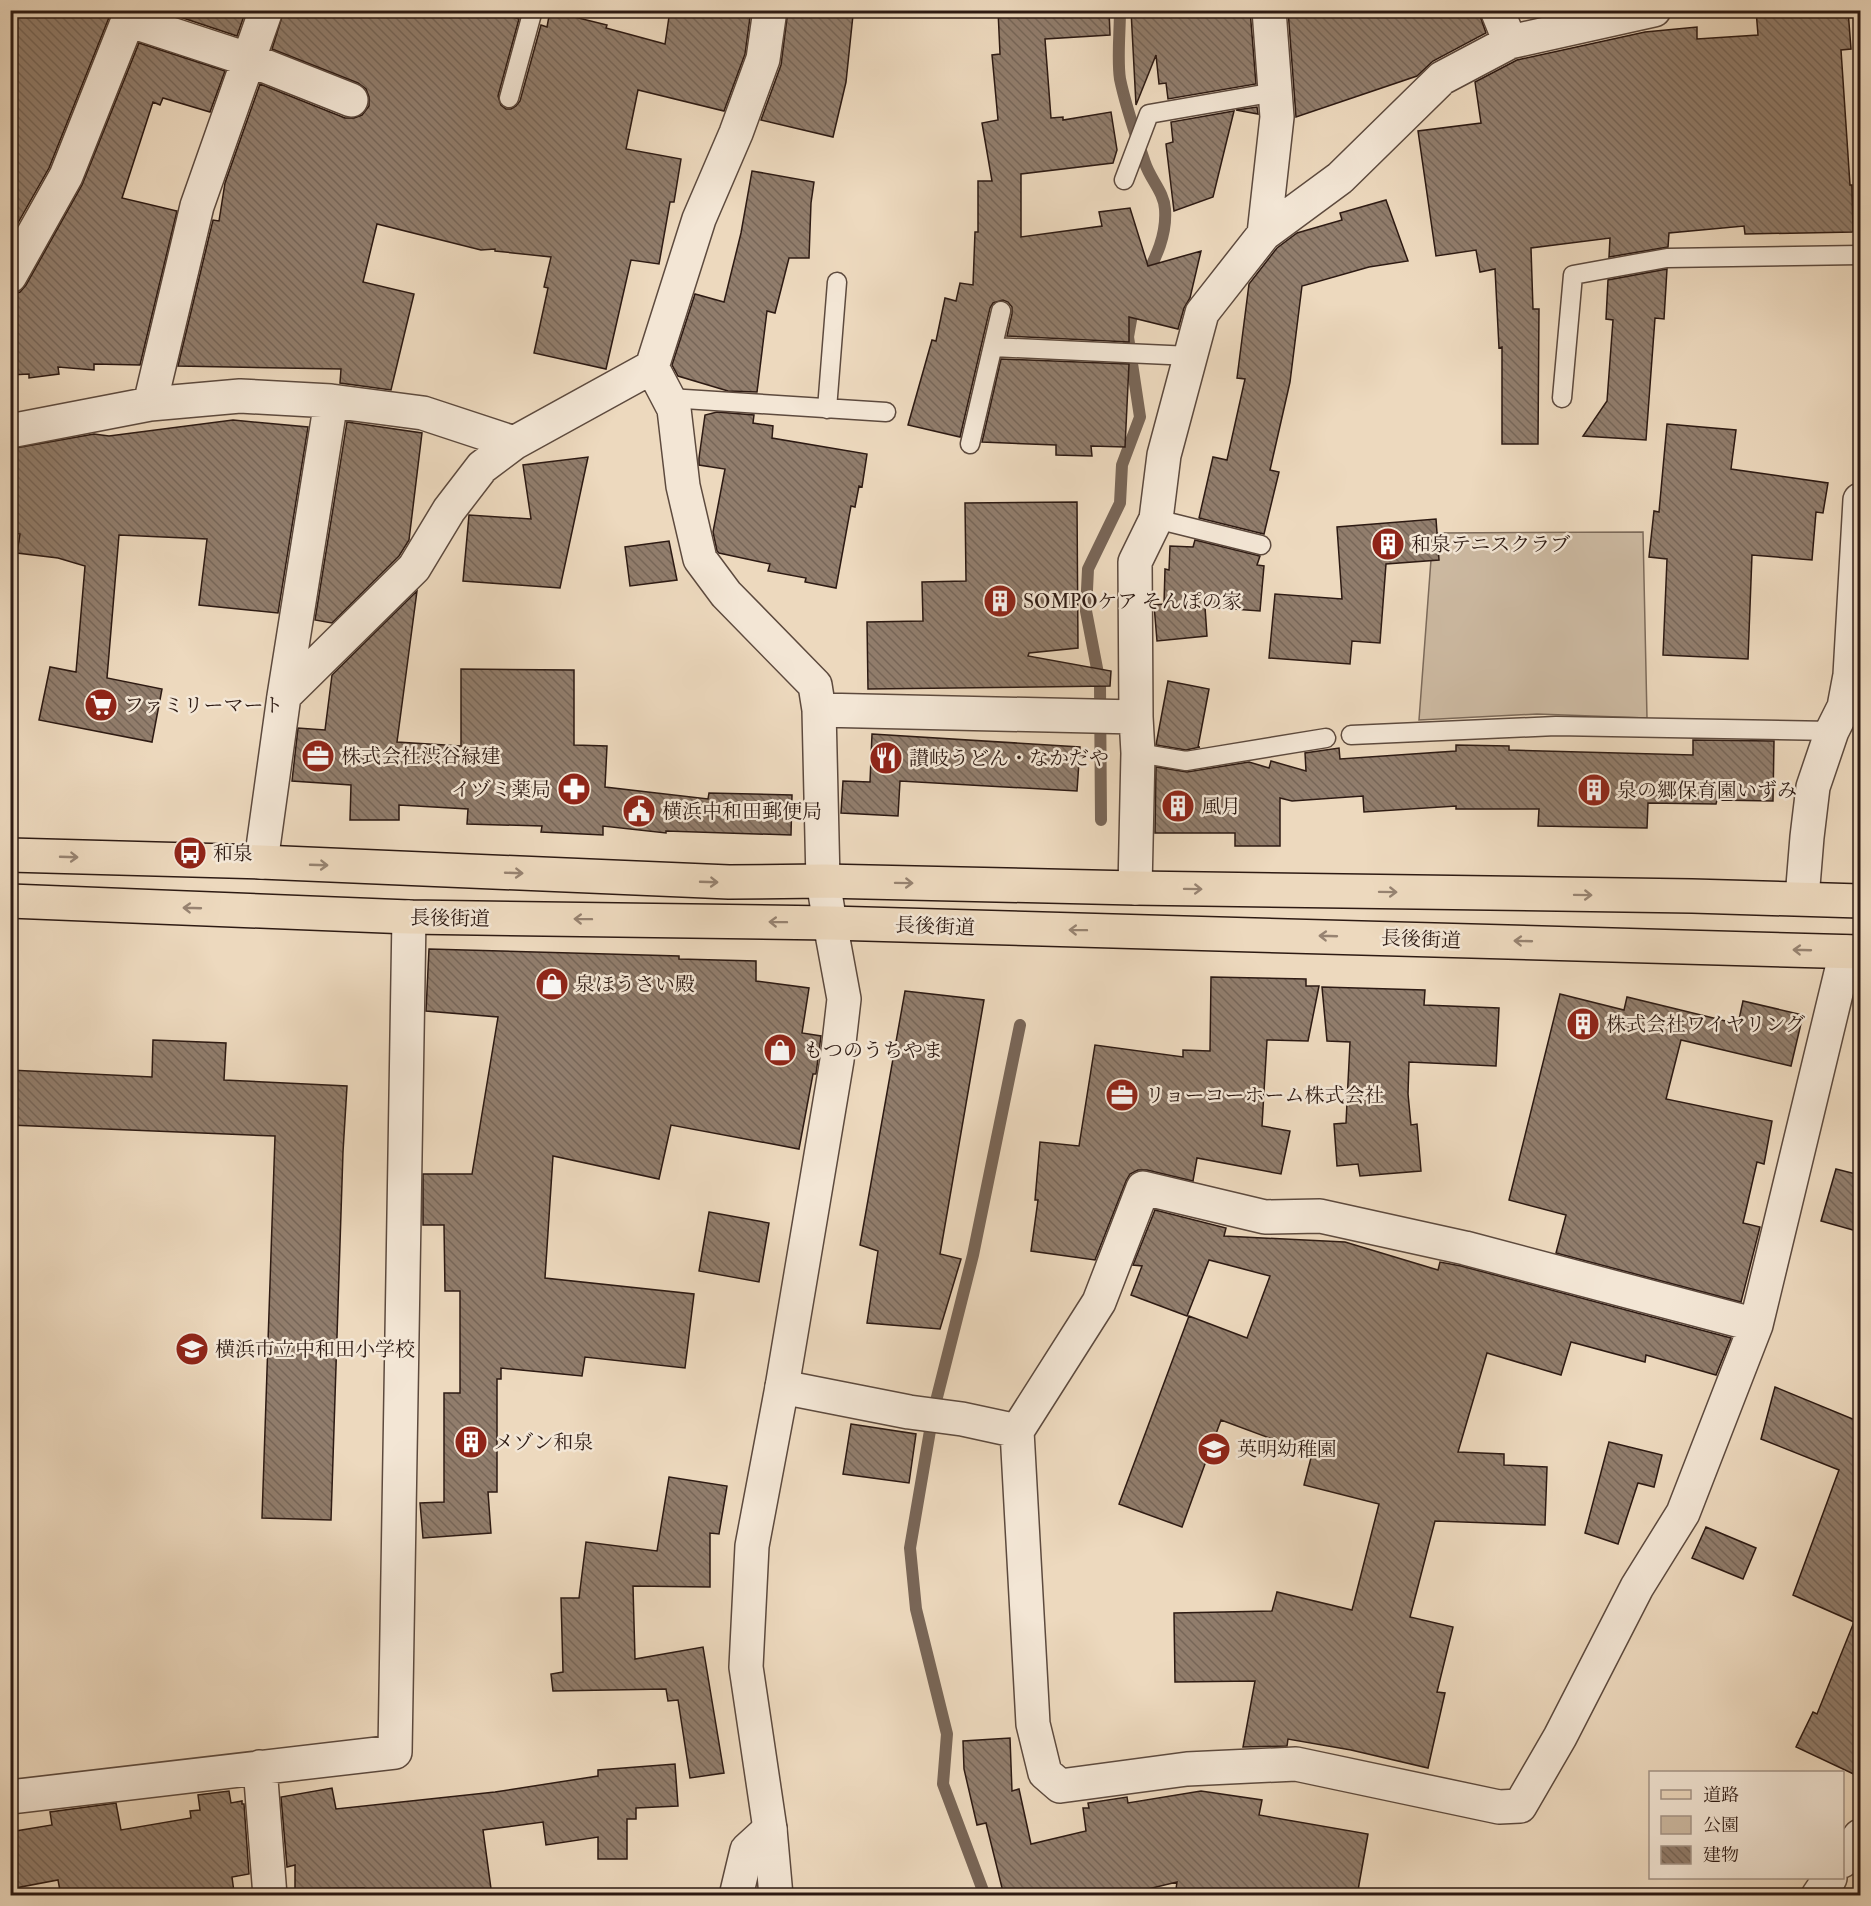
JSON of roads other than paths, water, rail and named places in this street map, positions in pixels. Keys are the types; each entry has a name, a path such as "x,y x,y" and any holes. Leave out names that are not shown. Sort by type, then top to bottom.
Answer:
{"main road":[{"path":"10,855 261,862 729,882 822,881 1802,898 1860,901"},
{"name":"長後街道","path":"10,901 409,917 830,922 1853,952"}],"street":[{"path":"150,404 197,206 266,10"},
{"path":"284,696 414,568 449,510 482,467 514,443 652,368 699,219 736,133 763,59 770,10"},
{"path":"1264,234 1277,117 1269,10"},
{"path":"1497,10 1510,42"},
{"path":"1135,888 1138,753 1130,717 1135,562 1156,519 1164,455 1202,313 1264,234 1340,178 1442,78 1510,42 1648,11"},
{"path":"10,276 66,176 128,20 250,60 351,100"},
{"path":"652,368 674,409 683,486 700,559 726,594 814,685 819,710 822,881 844,999 837,1060 782,1387 752,1546 746,1667 770,1829 776,1896"},
{"path":"10,431 150,404 240,396 331,400 423,413 514,443"},
{"path":"261,862 284,696 331,400"},
{"path":"1802,898 1813,787 1845,715 1850,675 1860,500"},
{"path":"819,710 1130,717"},
{"path":"10,1797 395,1752 409,917"},
{"path":"1756,1324 1465,1248 1331,1218 1320,1216 1265,1217 1143,1188 1099,1302 1017,1431 1033,1724 1046,1773 1060,1786 1187,1768 1296,1764 1499,1807 1520,1806 1560,1737 1637,1587 1683,1513 1756,1324 1853,952"},
{"path":"782,1387 1017,1431"},
{"path":"260,1767 270,1896"},
{"path":"736,1896 747,1850 770,1829"},
{"path":"1844,1858 1860,1836"},
{"path":"1818,1896 1829,1879"}],"lane":[{"path":"509,98 532,10"},
{"path":"1124,180 1149,114 1276,92"},
{"path":"1563,398 1573,275 1667,258 1860,255"},
{"path":"827,409 837,282"},
{"path":"970,444 1001,311"},
{"path":"993,347 1191,356"},
{"path":"669,398 886,412"},
{"path":"1156,519 1261,545"},
{"path":"1351,735 1845,715"},
{"path":"1138,753 1186,761 1326,738"}],"waterway":[{"path":"1120,10 1119,63 1122,90 1145,163 1162,197 1165,209 1162,237 1145,279"},
{"path":"1101,820 1100,684 1086,611 1088,569 1120,503 1122,465 1140,417 1128,337 1134,303"},
{"path":"985,1896 943,1784 947,1734 916,1609 910,1548 933,1413 973,1255 1020,1025"}],"place":[{"name":"和泉テニスクラブ","path":"1388,544"},
{"name":"SOMPOケア そんぽの家","path":"1000,601"},
{"name":"ファミリーマート","path":"101,705"},
{"name":"株式会社渋谷緑建","path":"318,756"},
{"name":"讃岐うどん・なかだや","path":"886,758"},
{"name":"イヅミ薬局","path":"574,789"},
{"name":"泉の郷保育園いずみ","path":"1594,790"},
{"name":"風月","path":"1178,806"},
{"name":"横浜中和田郵便局","path":"639,811"},
{"name":"和泉","path":"190,853"},
{"name":"泉ほうさい殿","path":"552,984"},
{"name":"株式会社ワイヤリング","path":"1583,1024"},
{"name":"もつのうちやま","path":"780,1050"},
{"name":"リョーコーホーム株式会社","path":"1122,1095"},
{"name":"横浜市立中和田小学校","path":"192,1349"},
{"name":"メゾン和泉","path":"471,1442"},
{"name":"英明幼稚園","path":"1214,1449"}]}
